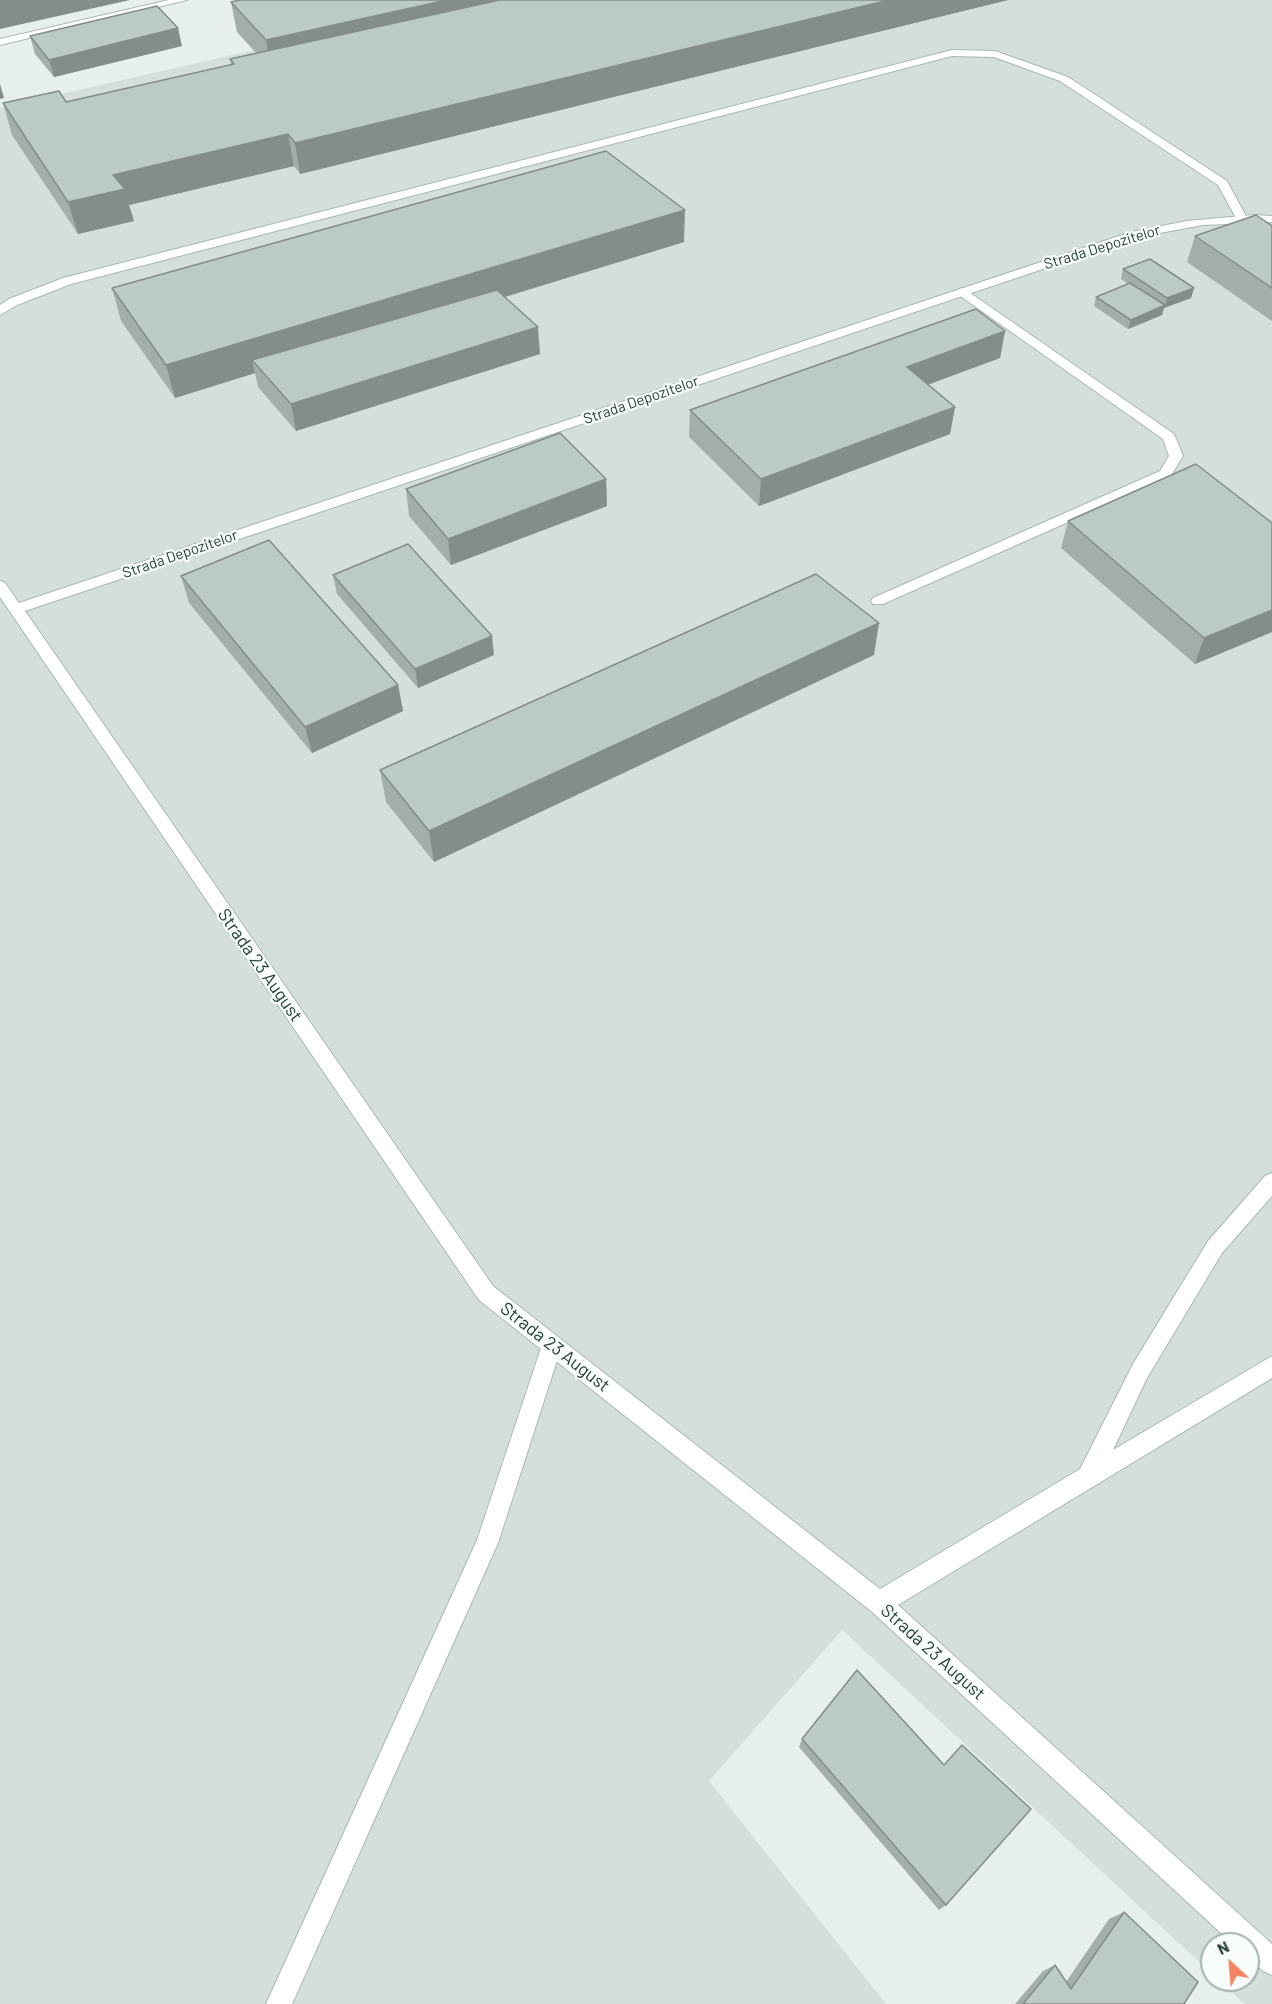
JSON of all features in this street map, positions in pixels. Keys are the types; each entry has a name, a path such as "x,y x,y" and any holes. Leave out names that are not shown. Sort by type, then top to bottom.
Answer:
{"street":[{"path":"0,42 182,0"},
{"path":"0,311 13,302 67,281 952,53 995,54 1064,80 1223,183 1241,218"},
{"name":"Strada Depozitelor","path":"16,609 1135,234 1186,222 1241,218 1272,219"},
{"path":"878,601 1165,474 1176,456 1169,437 963,292"},
{"name":"Strada 23 August","path":"0,586 486,1293 879,1603 1272,1962"},
{"path":"1089,1475 1140,1371 1215,1247 1272,1182"},
{"path":"279,2004 487,1543 552,1345"},
{"path":"879,1603 1272,1366"}],"shaded area":[{"path":"473,0 1272,0 1272,2004 1245,2004 1232,1992 1260,1992 1260,1932 1200,1932 1200,1963 842,1630 709,1781 886,2004 0,2004 0,108"}],"building":[{"path":"240,0 447,0 266,40 231,2"},
{"path":"500,0 889,0 295,143 288,134 113,175 125,189 68,202 3,103 59,91 66,102 234,64 230,59"},
{"path":"157,6 178,28 49,60 30,36"},
{"path":"606,151 685,210 166,365 112,288"},
{"path":"1256,215 1272,226 1272,288 1195,236"},
{"path":"1150,259 1194,288 1167,298 1123,269"},
{"path":"1130,283 1165,305 1131,320 1096,297"},
{"path":"497,290 538,327 291,404 252,360"},
{"path":"976,309 1005,331 907,367 955,407 761,479 690,410"},
{"path":"560,433 606,479 448,539 406,489"},
{"path":"1196,464 1272,523 1272,610 1204,638 1068,521"},
{"path":"269,540 398,685 305,727 181,576"},
{"path":"408,544 492,636 415,669 333,575"},
{"path":"816,574 879,623 429,831 380,770"},
{"path":"857,1670 944,1765 962,1745 1031,1809 946,1905 802,1739"},
{"path":"1124,1912 1198,1982 1184,2004 1023,2004 1055,1965 1071,1989"}]}
